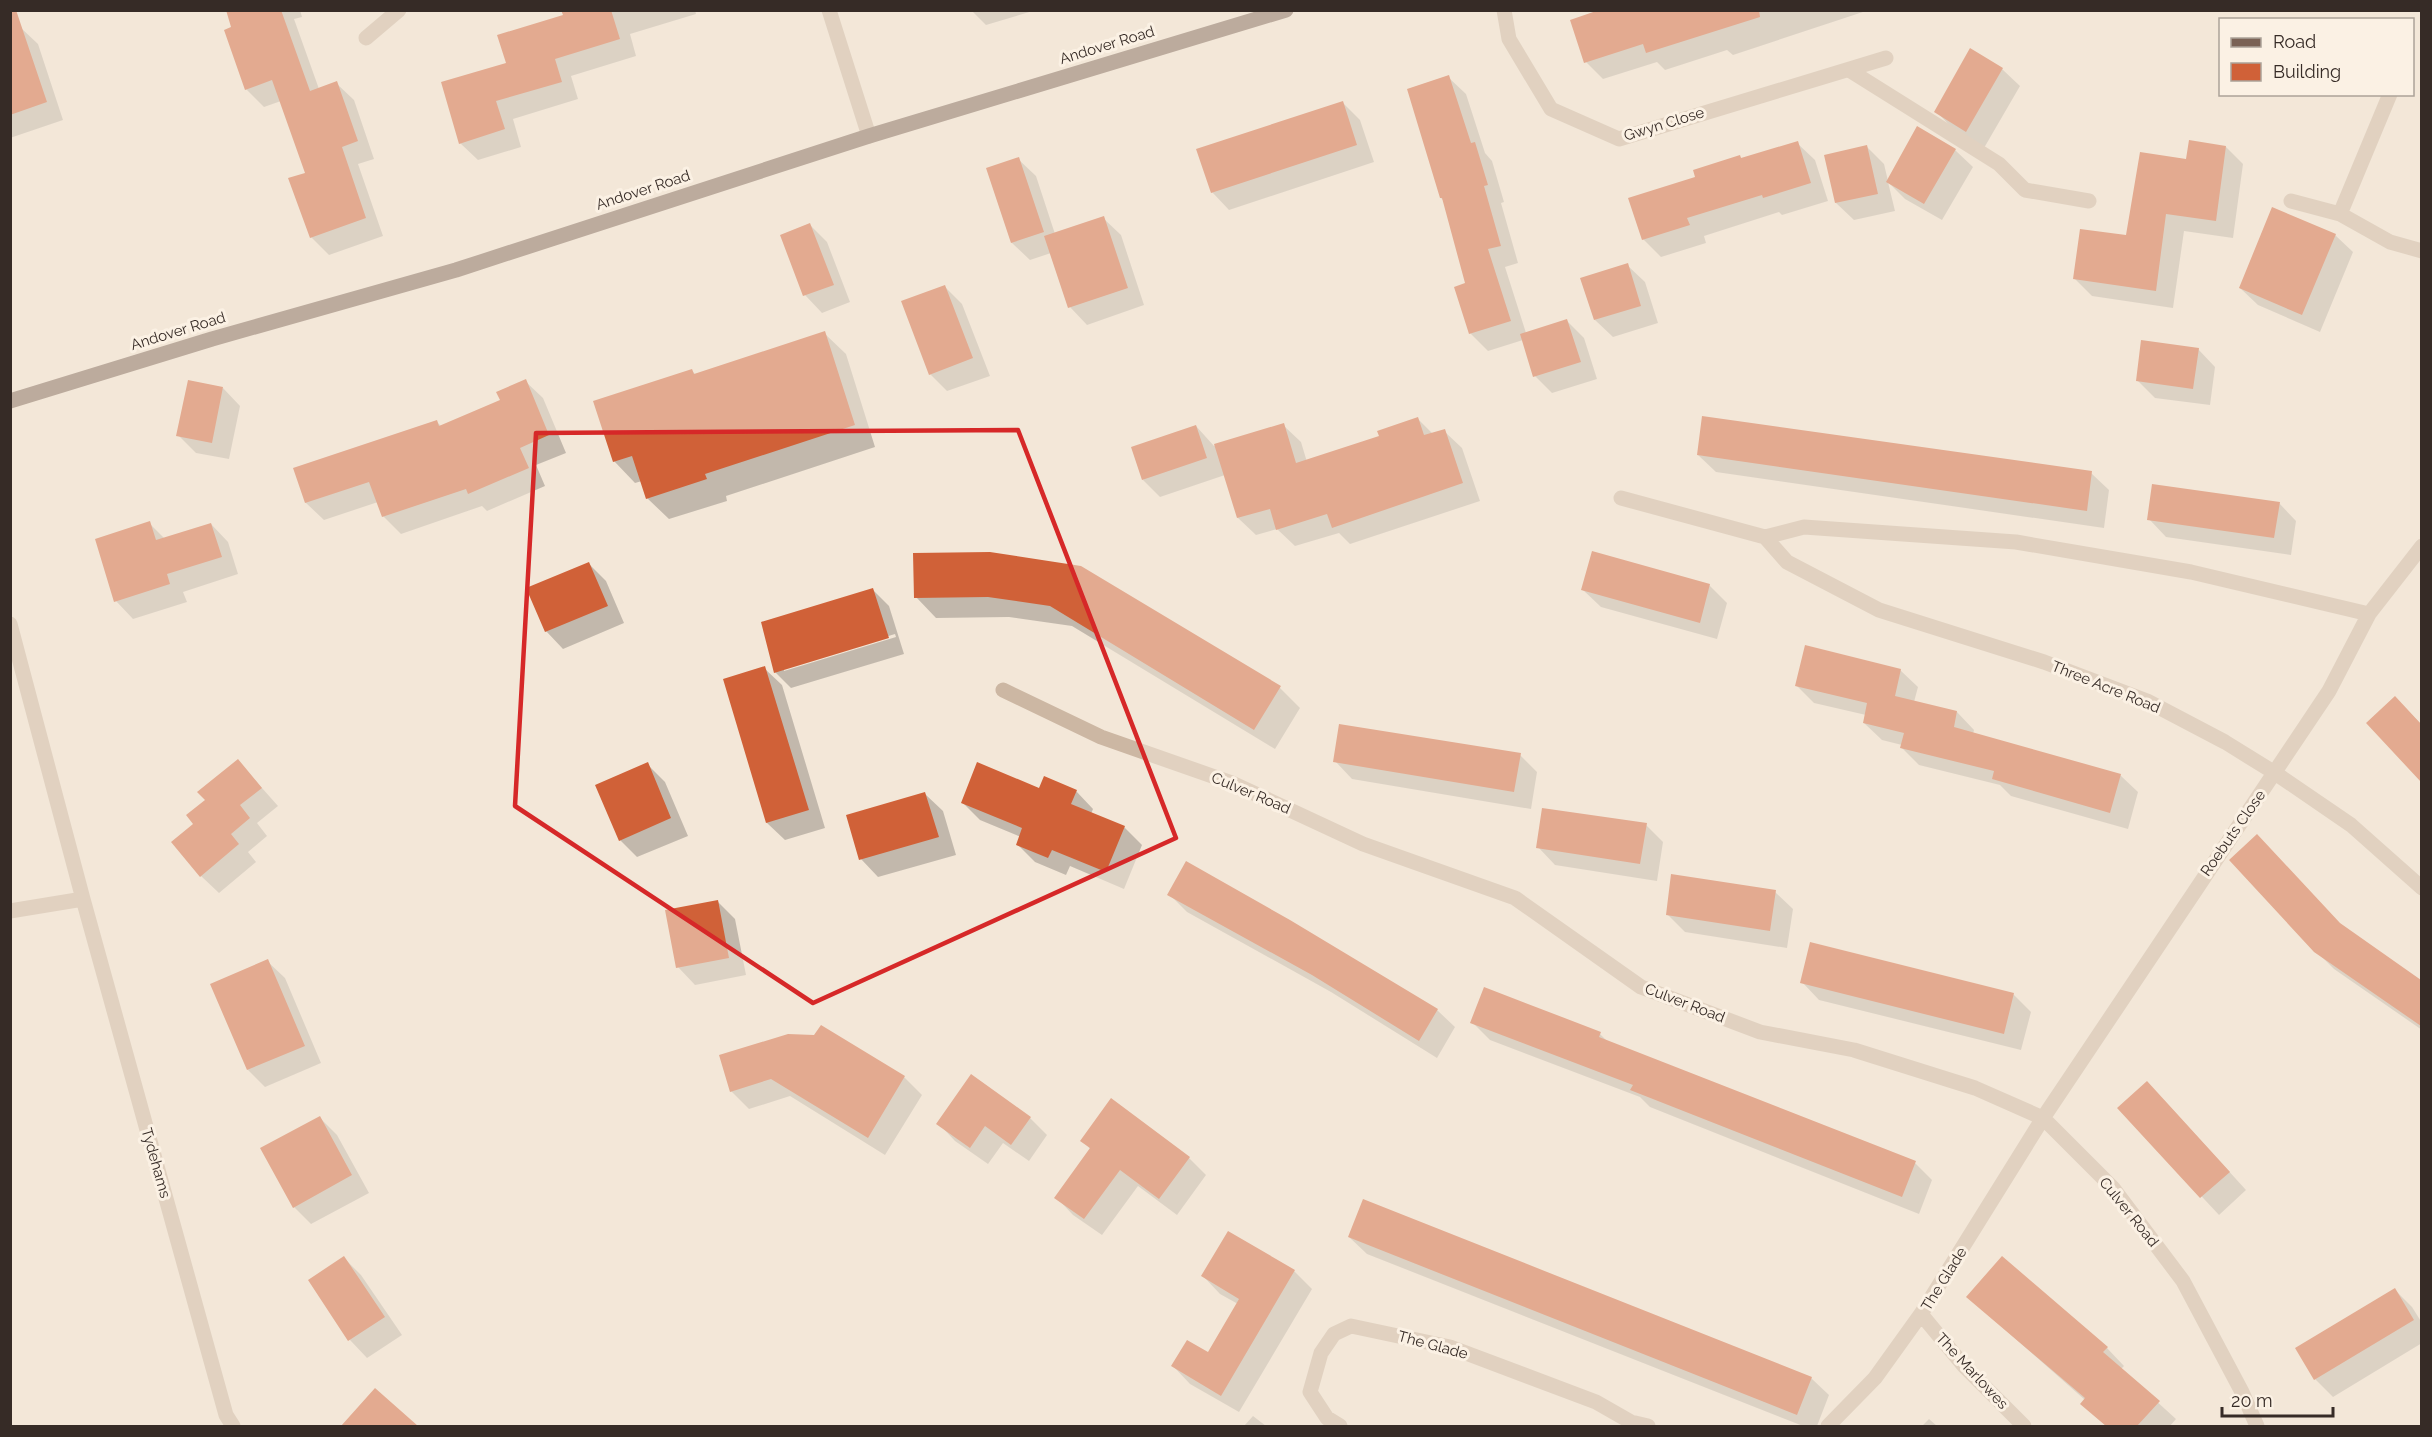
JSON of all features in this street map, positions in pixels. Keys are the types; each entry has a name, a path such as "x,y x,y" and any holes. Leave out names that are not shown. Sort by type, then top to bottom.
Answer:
{"main road":[{"name":"Andover Road","path":"10,401 212,339 456,270 869,136 1286,10"}],"street":[{"path":"366,38 399,10"},
{"path":"829,10 869,136"},
{"name":"Gwyn Close","path":"1504,10 1509,39 1551,109 1619,139 1886,58"},
{"path":"1849,70 1999,164 2025,190 2089,201"},
{"path":"2340,214 2389,96"},
{"path":"2291,201 2340,214 2390,242 2421,251"},
{"path":"1621,498 1765,537 1804,527 2016,542 2191,572 2369,614"},
{"name":"Three Acre Road","path":"1765,537 1787,562 1880,610 2044,662 2147,701 2225,742 2351,825 2421,888"},
{"name":"Roebuts Close","path":"2043,1118 2330,691 2369,614 2421,546"},
{"name":"Tydehams","path":"10,624 83,899 226,1415 233,1426"},
{"name":"Culver Road","path":"1003,690 1101,736 1232,783 1363,844 1515,898 1641,987 1760,1032 1854,1050 1975,1088 2043,1118 2113,1188 2183,1281 2242,1392 2257,1426"},
{"path":"10,911 83,899"},
{"name":"The Glade","path":"1828,1426 1875,1378 1921,1314 2043,1118"},
{"name":"The Marlowes","path":"1921,1314 1964,1366 2024,1426"},
{"name":"The Glade","path":"1340,1426 1327,1418 1310,1392 1321,1353 1334,1334 1351,1326 1450,1347 1596,1402 1628,1424 1648,1426"}],"highlighted area":[{"path":"1018,430 1176,838 813,1003 515,806 536,433"}],"building":[{"path":"16,10 47,102 10,115 10,11"},
{"path":"226,10 281,10 310,91 337,81 358,141 342,147 366,218 310,238 288,178 305,173 272,80 245,90 224,30 231,27"},
{"path":"561,10 611,10 620,39 555,59 562,82 496,101 505,129 459,144 441,82 506,63 497,35 563,15"},
{"path":"1599,10 1759,10 1760,17 1646,53 1643,44 1584,63 1570,20"},
{"path":"1970,48 2003,68 1966,132 1934,112"},
{"path":"1449,75 1471,143 1475,142 1488,185 1484,186 1501,246 1488,249 1511,321 1469,334 1454,287 1465,283 1442,198 1440,198 1407,89"},
{"path":"1343,101 1357,145 1211,193 1196,149"},
{"path":"1917,126 1956,149 1924,204 1886,182"},
{"path":"2189,140 2226,146 2216,221 2166,214 2156,291 2073,279 2080,229 2126,235 2140,152 2186,159"},
{"path":"1798,141 1811,183 1687,218 1690,225 1642,240 1628,198 1695,177 1693,170 1740,155 1741,158"},
{"path":"1867,145 1878,194 1835,203 1824,155"},
{"path":"1019,157 1044,232 1011,243 986,168"},
{"path":"2272,207 2336,234 2302,315 2239,288"},
{"path":"1104,216 1128,288 1068,308 1044,236"},
{"path":"810,223 834,285 803,296 780,235"},
{"path":"1628,263 1641,306 1594,320 1580,278"},
{"path":"945,285 973,358 929,375 901,301"},
{"path":"1567,319 1581,362 1533,377 1520,334"},
{"path":"825,331 855,425 705,474 707,479 646,499 632,456 613,462 593,401 692,369 694,374"},
{"path":"2141,340 2199,348 2193,389 2136,381"},
{"path":"526,379 549,435 520,448 529,468 468,494 466,489 382,517 369,482 305,503 293,468 437,420 439,426 500,400 496,392"},
{"path":"188,380 223,387 212,443 176,436"},
{"path":"1702,416 2092,471 2087,511 1697,455"},
{"path":"1418,417 1424,435 1445,429 1463,483 1332,528 1327,514 1276,530 1270,509 1237,518 1214,444 1284,423 1296,463 1379,436 1377,431"},
{"path":"1196,425 1207,458 1142,480 1131,447"},
{"path":"2152,484 2280,502 2274,538 2147,520"},
{"path":"150,521 156,540 211,523 222,557 167,574 170,584 114,602 95,539"},
{"path":"1592,551 1710,584 1700,623 1581,590"},
{"path":"990,552 1081,566 1281,686 1254,730 1050,606 988,597 914,598 913,553"},
{"path":"589,562 608,606 545,632 526,588"},
{"path":"873,588 889,638 774,673 761,622"},
{"path":"1805,645 1901,669 1895,696 1957,711 1954,727 2121,774 2110,813 1992,779 1994,771 1900,748 1904,733 1863,723 1867,703 1795,686"},
{"path":"765,666 809,810 766,823 723,679"},
{"path":"2395,696 2421,724 2421,782 2366,723"},
{"path":"1339,724 1521,753 1514,792 1333,762"},
{"path":"238,759 262,788 240,805 250,818 231,834 239,844 200,877 171,842 193,824 186,815 205,800 197,792"},
{"path":"648,762 671,818 619,841 595,785"},
{"path":"977,762 1039,788 1044,776 1077,790 1071,804 1125,826 1106,872 1052,850 1048,858 1016,845 1022,828 961,803"},
{"path":"925,792 939,837 859,860 846,815"},
{"path":"1542,808 1647,823 1640,864 1536,848"},
{"path":"2257,834 2340,923 2421,980 2421,1026 2314,952 2229,860"},
{"path":"1186,861 1438,1009 1419,1041 1312,975 1167,895"},
{"path":"1671,874 1776,890 1770,931 1666,915"},
{"path":"718,900 729,958 676,968 665,910"},
{"path":"1810,942 2014,993 2004,1034 1800,983"},
{"path":"268,959 305,1046 247,1070 210,984"},
{"path":"1484,987 1601,1032 1599,1037 1916,1161 1902,1197 1630,1090 1633,1085 1470,1023"},
{"path":"821,1025 905,1076 868,1138 771,1079 730,1092 719,1055 788,1034 814,1035"},
{"path":"971,1074 1031,1117 1011,1145 985,1126 970,1148 936,1124"},
{"path":"2147,1081 2230,1172 2200,1198 2117,1108"},
{"path":"1111,1098 1190,1157 1159,1199 1120,1170 1084,1219 1054,1198 1090,1148 1080,1141"},
{"path":"320,1116 352,1175 293,1208 260,1148"},
{"path":"1363,1199 1812,1377 1797,1415 1348,1237"},
{"path":"1228,1231 1295,1270 1221,1396 1171,1366 1187,1340 1208,1352 1239,1299 1201,1276"},
{"path":"344,1256 385,1317 348,1341 308,1280"},
{"path":"2002,1256 2108,1347 2103,1352 2160,1401 2137,1426 2106,1426 2080,1404 2085,1398 1966,1297"},
{"path":"2395,1288 2414,1320 2314,1380 2295,1348"},
{"path":"375,1388 418,1426 341,1426"}]}
